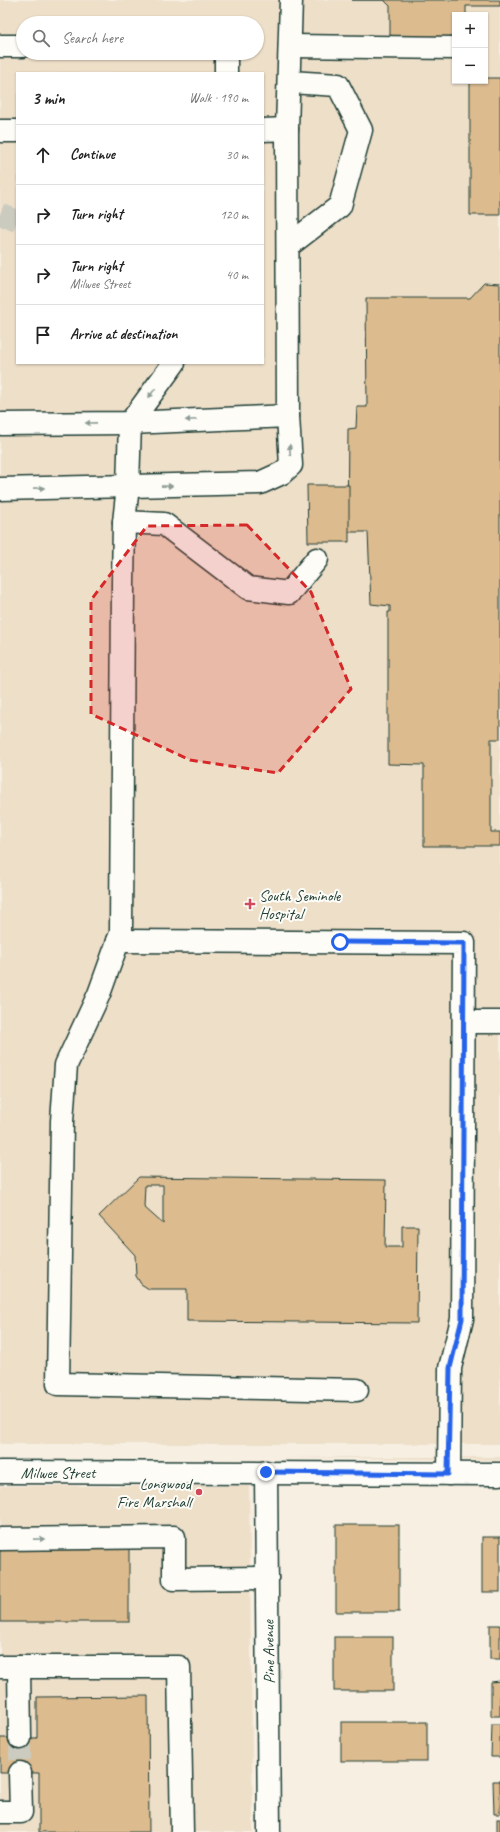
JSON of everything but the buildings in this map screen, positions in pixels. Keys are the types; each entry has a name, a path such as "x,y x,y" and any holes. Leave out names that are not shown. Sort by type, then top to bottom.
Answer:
{"street":[{"path":"0,489 260,483 282,473 290,465 288,416 287,130 290,82 290,0"},
{"path":"0,46 16,46"},
{"path":"290,46 452,48"},
{"path":"226,60 226,72"},
{"path":"288,246 340,206 361,130 338,85 290,82"},
{"path":"264,130 287,130"},
{"path":"0,131 16,131"},
{"path":"173,364 130,423 128,486 124,522 121,933 98,994 66,1065 62,1120 58,1384 358,1390"},
{"path":"0,424 130,423 288,416"},
{"path":"124,522 164,524 248,588 289,593 317,559"},
{"path":"118,941 464,943 462,1319 450,1368 448,1474"},
{"path":"464,1022 500,1022"},
{"name":"Milwee Street","path":"0,1472 500,1474"},
{"name":"Pine Avenue","path":"266,1472 269,1832"},
{"path":"0,1539 174,1537 174,1579 267,1578"},
{"path":"20,1738 10,1667 179,1667 182,1832"},
{"path":"0,1812 21,1812 20,1773"}],"highlighted area":[{"path":"247,525 311,592 351,689 278,773 190,760 91,714 91,600 147,526"}],"shaded area":[{"name":"South Seminole Hospital","path":"0,0 500,0 500,1444 0,1444"},
{"path":"282,1457 500,1457 500,1460"},
{"path":"0,1486 249,1486 253,1832 0,1832"}],"tunnel":[{"path":"0,214 16,221"},
{"path":"20,1738 20,1773"}],"place":[{"name":"South Seminole Hospital","path":"250,904"},
{"name":"Longwood Fire Marshall","path":"199,1492"}],"route":[{"path":"266,1472 448,1474 450,1368 462,1319 464,943 340,942"}]}
